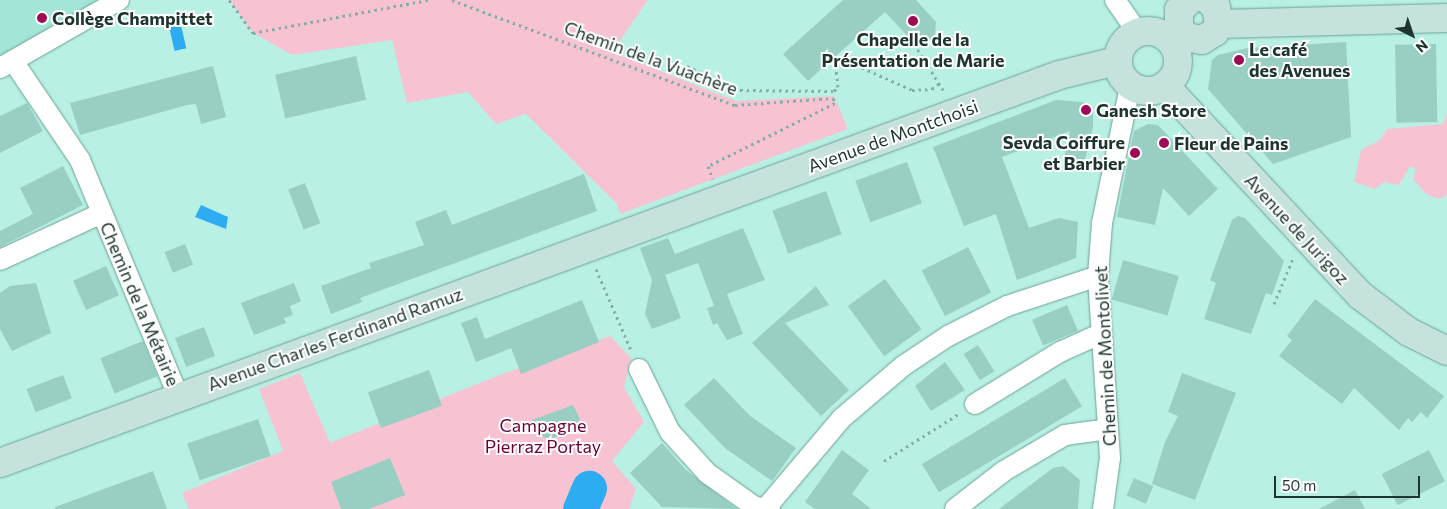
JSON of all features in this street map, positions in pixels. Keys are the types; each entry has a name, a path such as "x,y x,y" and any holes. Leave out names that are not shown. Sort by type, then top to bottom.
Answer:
{"street":[{"path":"4,63 119,0"},
{"path":"1116,0 1144,32 1169,40 1178,62"},
{"path":"1184,5 1123,44 1117,61 1122,76 1130,86 1148,91 1166,86 1178,62 1210,32 1216,7 1208,0"},
{"path":"1184,5 1177,21 1182,32 1191,39 1210,32 1447,18"},
{"name":"Avenue de Montchoisi","path":"671,216 1058,75 1117,61"},
{"name":"Chemin de la Métairie","path":"4,63 80,160 178,395"},
{"name":"Chemin de Montolivet","path":"1103,509 1110,458 1098,276 1102,223 1130,86"},
{"name":"Avenue de Jurigoz","path":"1166,86 1305,239 1376,308 1409,332 1447,351"},
{"name":"Chemin de la Métairie","path":"0,260 102,212"},
{"name":"Avenue Charles Ferdinand Ramuz","path":"0,463 178,395 671,216"},
{"path":"639,369 670,432 701,466 755,507 767,509 842,418 903,366 948,336 1008,306 1098,276"},
{"path":"975,404 1060,352 1102,333"},
{"path":"955,509 1004,471 1065,435 1108,429"}],"path":[{"path":"229,0 253,33 428,0"},
{"name":"Chemin de la Vuachère","path":"452,0 735,105 833,98 835,103 708,166 714,182"},
{"path":"914,44 940,83 946,96"},
{"path":"687,66 740,90 834,91 838,87 835,60 838,57 912,90 932,89 940,83"},
{"path":"1274,304 1288,267 1305,239"},
{"path":"586,247 639,369"},
{"path":"884,461 975,404"}],"shaded area":[{"name":"Collège Champittet","path":"0,0 110,0 0,63"}],"green space":[{"path":"229,0 648,0 612,52 736,101 834,96 848,129 620,214 617,204 526,114 496,124 468,92 407,103 392,40 292,55 253,33"},
{"path":"1447,114 1447,195 1439,199 1426,194 1413,179 1416,169 1410,166 1399,185 1384,182 1375,189 1354,182 1361,150 1379,141 1387,129 1443,124"},
{"name":"Campagne Pierraz Portay","path":"610,336 631,358 624,387 644,422 612,461 636,489 629,509 189,509 182,493 283,451 259,389 300,373 330,443 497,376"}],"water":[{"path":"180,21 186,48 175,51 168,24"},
{"path":"201,205 228,217 226,229 195,217"}],"building":[{"path":"843,0 916,0 936,22 935,36 928,43 914,43 885,12 808,81 783,54"},
{"path":"1346,42 1351,137 1273,164 1208,89 1212,60 1218,55 1248,48"},
{"path":"1436,44 1437,122 1396,123 1395,45"},
{"path":"356,56 366,100 285,119 275,75"},
{"path":"213,66 226,117 201,124 196,104 187,105 80,135 70,103"},
{"path":"1056,100 1083,102 1093,111 1093,127 1084,163 1064,159 1070,131 1002,157 1029,228 1059,218 1078,222 1076,258 1017,280 996,214 964,226 933,147"},
{"path":"27,103 43,131 0,153 0,116"},
{"path":"1148,124 1158,125 1218,189 1189,216 1163,188 1155,225 1117,217 1134,131"},
{"path":"907,162 922,203 870,222 855,181"},
{"path":"63,166 83,205 0,247 0,231 33,214 20,188"},
{"path":"584,174 597,211 360,298 362,302 331,314 321,286 371,268 369,263 424,245 415,222 446,210 452,225"},
{"path":"305,183 320,223 304,230 288,189"},
{"path":"826,191 842,234 788,254 772,210"},
{"path":"1238,216 1245,218 1284,261 1272,295 1266,293 1251,334 1204,319 1216,283 1210,280 1232,220"},
{"path":"743,228 765,280 727,294 743,334 727,340 717,323 713,325 707,308 714,306 698,263 665,275 681,318 652,329 645,314 652,280 640,248 668,238 675,254"},
{"path":"185,244 193,264 173,273 165,252"},
{"path":"968,247 991,292 945,316 922,271"},
{"path":"1123,260 1179,276 1167,315 1112,299"},
{"path":"106,266 119,295 86,310 73,281"},
{"path":"885,279 921,329 884,356 848,306"},
{"path":"36,283 51,333 12,351 0,329 0,293 10,286"},
{"path":"294,283 301,301 290,306 293,315 284,318 286,323 254,335 241,303"},
{"path":"816,286 829,305 785,323 849,390 821,416 752,343"},
{"path":"1315,299 1444,396 1427,418 1421,412 1412,422 1408,418 1399,430 1354,388 1342,404 1279,356 1292,340 1287,336"},
{"path":"582,300 599,342 521,374 511,348 476,362 461,323 477,317 485,339"},
{"path":"1067,305 1078,331 1043,346 1032,320"},
{"path":"204,327 215,356 186,367 175,338"},
{"path":"143,341 157,376 115,393 100,358"},
{"path":"978,345 994,371 980,380 964,354"},
{"path":"945,362 965,390 931,411 915,386"},
{"path":"429,370 442,406 381,428 368,392"},
{"path":"1182,373 1236,393 1195,500 1152,484 1165,442 1178,416 1168,412"},
{"path":"63,375 72,398 36,412 27,389"},
{"path":"714,378 749,415 796,448 772,481 725,448 684,405"},
{"path":"1065,378 1082,406 939,492 922,464"},
{"path":"573,405 580,419 572,431 548,440 536,431 532,420"},
{"path":"258,419 271,456 200,480 187,443"},
{"path":"662,443 686,470 737,509 662,507 630,473"},
{"path":"842,450 869,470 852,494 871,509 815,509 805,502"},
{"path":"1429,450 1445,481 1398,505 1382,474"},
{"path":"390,458 405,495 369,509 341,509 331,482"},
{"path":"1063,466 1080,480 1078,509 999,509 1053,468"},
{"path":"153,471 167,509 55,509 55,507"},
{"path":"1134,478 1153,486 1146,504 1127,495"},
{"path":"1355,490 1365,509 1319,509"}],"waterway":[{"path":"580,509 589,488"}],"place":[{"name":"Collège Champittet","path":"42,18"},
{"name":"Chapelle de la Présentation de Marie","path":"913,21"},
{"name":"Le café des Avenues","path":"1239,60"},
{"name":"Ganesh Store","path":"1086,110"},
{"name":"Fleur de Pains","path":"1164,143"},
{"name":"Sevda Coiffure et Barbier","path":"1135,153"}]}
